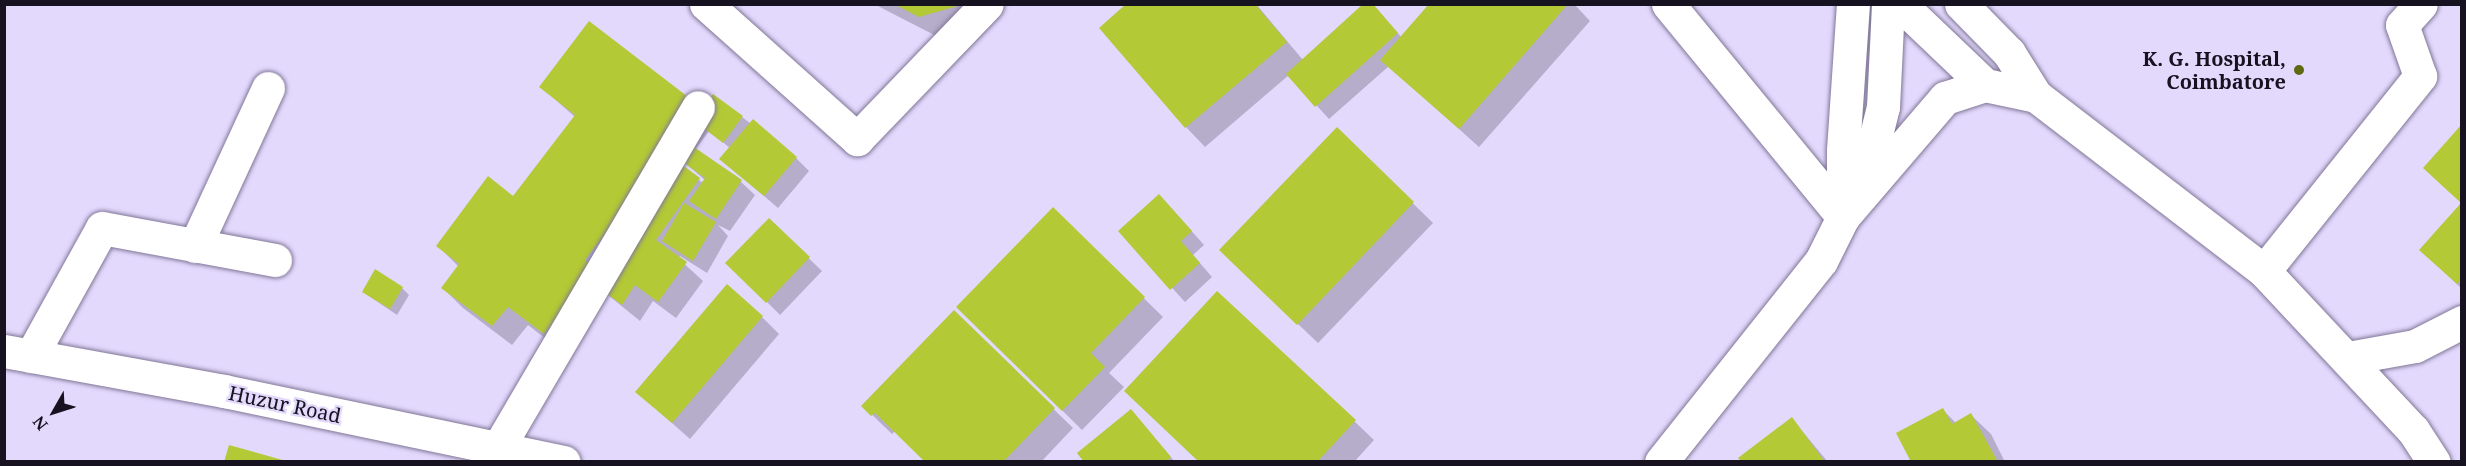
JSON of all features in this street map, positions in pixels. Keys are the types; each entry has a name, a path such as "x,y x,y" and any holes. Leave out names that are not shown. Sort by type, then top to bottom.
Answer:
{"street":[{"path":"706,4 857,140 987,4"},
{"path":"1668,4 1843,217"},
{"path":"1843,217 1843,150 1853,4"},
{"path":"1661,462 1821,261 1868,167 1883,107 1888,4"},
{"path":"1900,4 1985,85"},
{"path":"1961,4 2009,52 2036,96 2264,271 2348,358 2413,430 2434,462"},
{"path":"2264,271 2420,76 2402,25 2421,4"},
{"path":"1843,217 1945,98 1985,85 2036,96"},
{"path":"195,246 268,88"},
{"path":"498,448 698,106"},
{"path":"18,353 102,228 275,260"},
{"path":"2348,358 2415,346 2462,322"},
{"name":"Huzur Road","path":"18,353 224,391 564,462"}],"building":[{"path":"894,4 961,4 961,5 919,17"},
{"path":"1126,4 1255,4 1287,42 1185,128 1099,28"},
{"path":"1363,4 1373,4 1398,33 1315,107 1286,74"},
{"path":"1429,4 1568,4 1459,129 1380,60"},
{"path":"589,21 696,103 645,181 585,260 594,268 544,334 508,307 492,326 441,288 459,264 436,246 488,176 513,196 575,115 539,87"},
{"path":"713,94 743,116 723,143 693,120"},
{"path":"753,119 797,157 764,196 719,159"},
{"path":"2462,124 2462,279 2457,284 2419,250 2461,203 2423,168"},
{"path":"1337,127 1414,202 1297,325 1219,250"},
{"path":"688,143 742,180 716,219 689,201 705,178 677,158"},
{"path":"681,164 700,178 656,240 687,262 658,302 635,285 622,305 595,285"},
{"path":"1159,194 1192,231 1181,241 1200,263 1170,290 1118,231"},
{"path":"684,203 716,222 693,261 662,241"},
{"path":"1053,207 1145,297 1091,353 1105,367 1062,411 956,307"},
{"path":"769,218 810,257 766,303 725,263"},
{"path":"375,269 403,287 390,309 362,292"},
{"path":"727,284 763,316 672,423 635,392"},
{"path":"1217,291 1356,420 1317,462 1199,462 1124,391"},
{"path":"954,310 1055,408 1003,462 925,462 875,413 871,416 861,406"},
{"path":"1943,408 1952,424 1971,413 1998,462 1911,462 1896,433"},
{"path":"1131,409 1171,457 1166,462 1084,462 1077,453"},
{"path":"1792,417 1825,462 1741,462 1738,458"},
{"path":"229,445 286,461 286,462 224,462"}],"place":[{"name":"K. G. Hospital, Coimbatore","path":"2299,70"}]}
